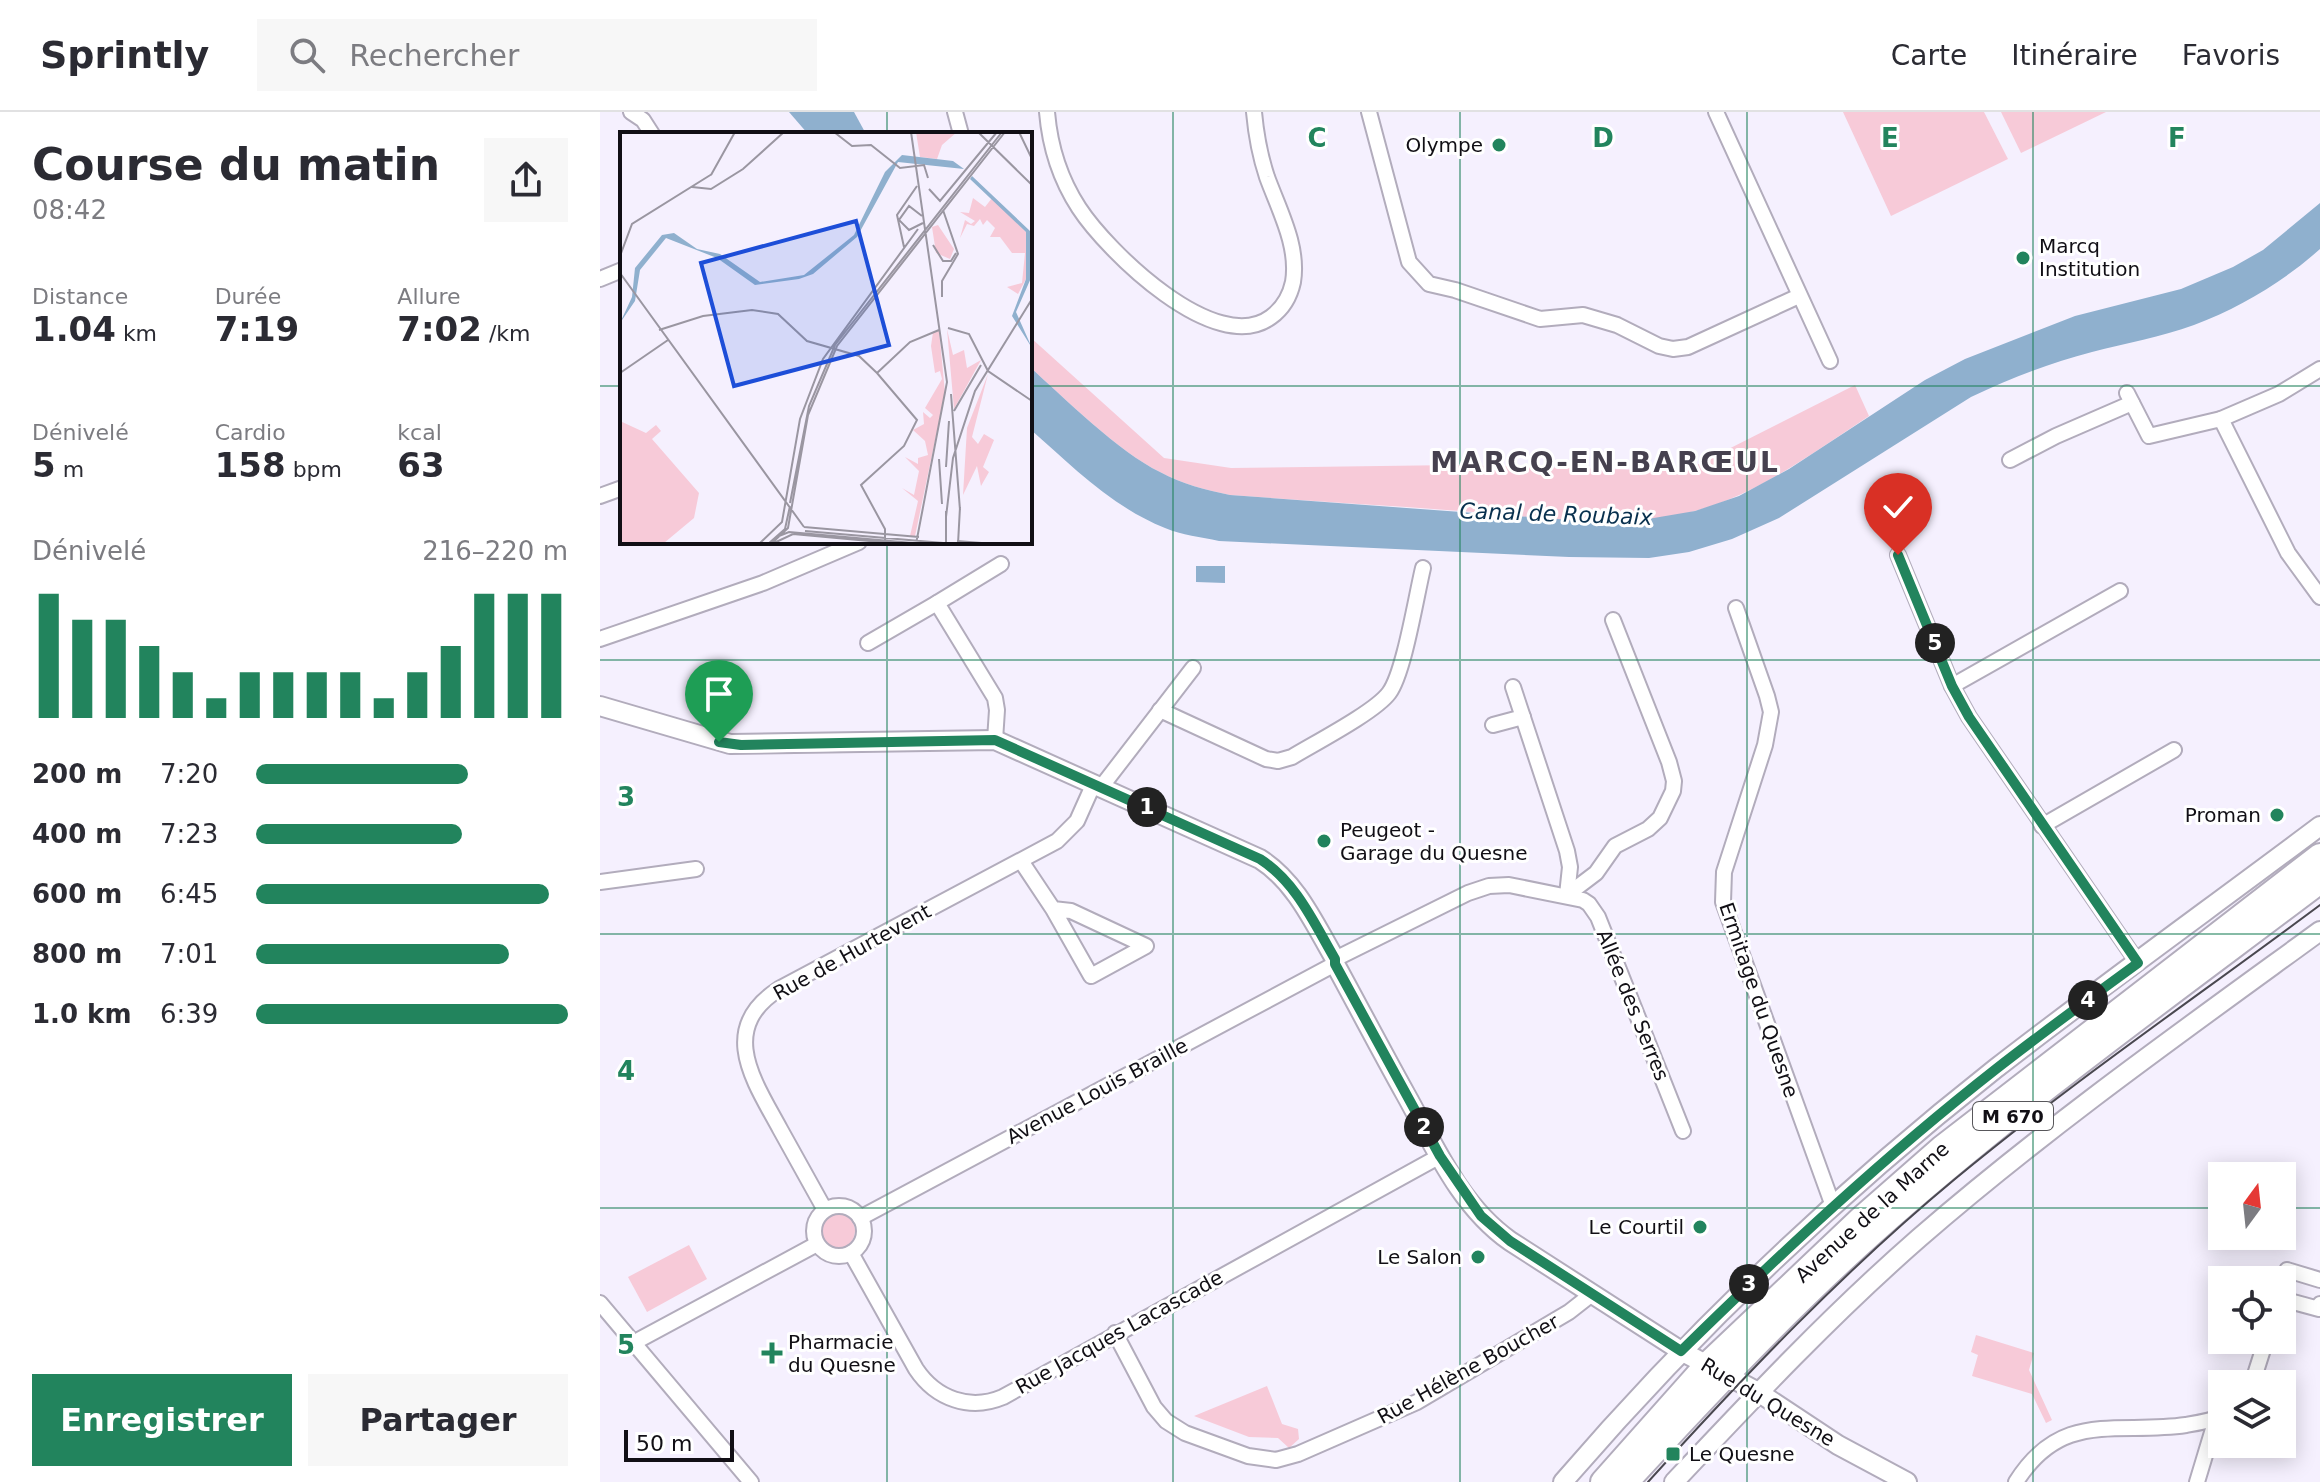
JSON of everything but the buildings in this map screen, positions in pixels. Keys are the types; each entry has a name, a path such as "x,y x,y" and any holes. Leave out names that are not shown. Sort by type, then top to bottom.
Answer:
{"main road":[{"name":"Avenue de la Marne","path":"1603,1482 1717,1370 1861,1219 1942,1148 2320,856"},
{"name":"Avenue de la Marne","path":"1626,1482 1717,1370 1873,1232 1964,1155 2320,881"}],"street":[{"path":"631,112 643,120 651,132"},
{"path":"955,112 960,132"},
{"path":"1047,112 1057,166 1096,231 1127,264 1159,290 1209,318 1239,326 1259,324 1269,319 1283,304 1293,282 1291,247 1261,157 1254,112"},
{"path":"1369,112 1409,262 1429,284 1540,319 1583,315 1617,325 1659,346 1673,349 1688,347 1799,296"},
{"path":"1716,112 1830,361"},
{"path":"600,279 620,271"},
{"path":"2010,460 2130,398 2149,436 2221,419 2279,394 2320,369"},
{"path":"2221,419 2282,540 2314,578 2320,597"},
{"path":"600,496 620,489"},
{"path":"600,639 763,583 854,544"},
{"path":"1898,555 1952,686 1969,717 2138,963"},
{"path":"868,643 1001,564"},
{"path":"1160,710 1266,759 1278,761 1292,757 1379,704 1391,691 1398,674 1423,568"},
{"path":"1952,686 2120,591"},
{"path":"937,603 995,698 995,740"},
{"name":"Ermitage du Quesne","path":"1736,608 1771,712 1757,771 1724,872 1723,902 1833,1206"},
{"path":"1567,895 1596,873 1618,844 1653,826 1673,791 1669,762 1613,620"},
{"name":"Rue de Hurtevent","path":"825,1210 748,1070 745,1040 754,1013 779,989 1057,841 1071,828 1098,785 1193,668"},
{"path":"1513,687 1567,851 1570,867 1567,895"},
{"name":"Rue du Quesne","path":"600,706 707,739 741,745 995,740 1270,865 1292,886 1440,1156 1473,1207 1490,1226 1681,1351 1758,1392 1838,1445 1907,1482"},
{"path":"1493,725 1523,717"},
{"path":"2042,826 2174,750"},
{"name":"Avenue de la Marne","path":"1563,1482 1681,1351 1833,1206 1996,1068 2320,826"},
{"path":"1021,861 1091,976 1146,946 1071,911 1053,909"},
{"path":"600,882 696,869"},
{"name":"Allée des Serres","path":"1335,962 1468,893 1489,886 1509,885 1567,895 1589,904 1598,917 1683,1131"},
{"path":"1674,1482 1758,1392 1890,1264 1986,1181 2094,1095 2320,931"},
{"name":"Avenue Louis Braille","path":"860,1218 1335,962"},
{"name":"Rue Jacques Lacascade","path":"851,1253 922,1378 935,1391 974,1404 995,1400 1440,1156"},
{"path":"836,1206 846,1207 860,1218 863,1238 851,1253 832,1255 817,1244 813,1234 815,1223 825,1210 836,1206"},
{"path":"635,1342 817,1244"},
{"path":"2296,1273 2320,1280"},
{"name":"Rue Hélène Boucher","path":"1115,1333 1154,1407 1166,1421 1185,1433 1234,1451 1276,1460 1298,1454 1417,1402 1569,1312 1592,1294"},
{"path":"600,1303 751,1482"},
{"path":"2296,1303 2319,1309 2320,1304"},
{"path":"2016,1482 2045,1449 2079,1432 2099,1427 2177,1426 2208,1419"},
{"path":"2197,1482 2208,1450"}],"shaded area":[{"path":"1843,112 1984,112 2008,159 1891,216"},
{"path":"2001,112 2106,112 2021,153"},
{"path":"1032,339 1164,458 1231,468 1455,465 1685,471 1855,385 1869,416 1785,471 1719,504 1666,517 1578,521 1230,495 1194,486 1144,463 1076,409 1032,369"},
{"path":"838,1214 850,1219 855,1231 850,1243 838,1248 826,1243 821,1231 826,1219"},
{"path":"689,1245 707,1279 647,1312 628,1277"},
{"path":"1976,1335 2034,1353 2029,1370 2052,1420 2046,1423 2032,1394 1972,1376 1978,1355 1971,1352"},
{"path":"1267,1386 1282,1424 1298,1429 1299,1439 1289,1448 1278,1438 1249,1437 1194,1416"}],"water":[{"path":"789,112 854,112 865,132 806,132"},
{"name":"Canal de Roubaix","path":"2320,203 2320,249 2245,302 2194,325 2061,361 1986,390 1779,518 1732,539 1689,552 1649,558 1219,541 1185,534 1127,509 1032,431 1032,369 1127,452 1177,480 1221,493 1570,520 1636,521 1695,511 1739,496 1789,469 1925,380 1965,359 2075,316 2181,289 2233,267 2263,250"},
{"path":"1196,566 1225,566 1225,583 1196,582"}],"tram line":[{"path":"1648,1482 1796,1325 1914,1214 2044,1108 2320,905"}],"place":[{"name":"Olympe","path":"1499,145"},
{"name":"Marcq Institution","path":"2023,258"},
{"name":"Proman","path":"2277,815"},
{"name":"Peugeot - Garage du Quesne","path":"1324,841"},
{"name":"Le Courtil","path":"1700,1227"},
{"name":"Le Salon","path":"1478,1257"},
{"name":"Pharmacie du Quesne","path":"772,1353"},
{"name":"Le Quesne","path":"1673,1454"}],"district":[{"name":"MARCQ-EN-BARŒUL","path":"1605,462"}],"route":[{"path":"719,742 741,745 995,740 1260,859 1292,886 1335,959 1440,1156 1473,1207 1490,1226 1510,1241 1681,1351 1761,1272 1933,1120 1996,1068 2138,963 1969,717 1952,686 1898,555"}]}
